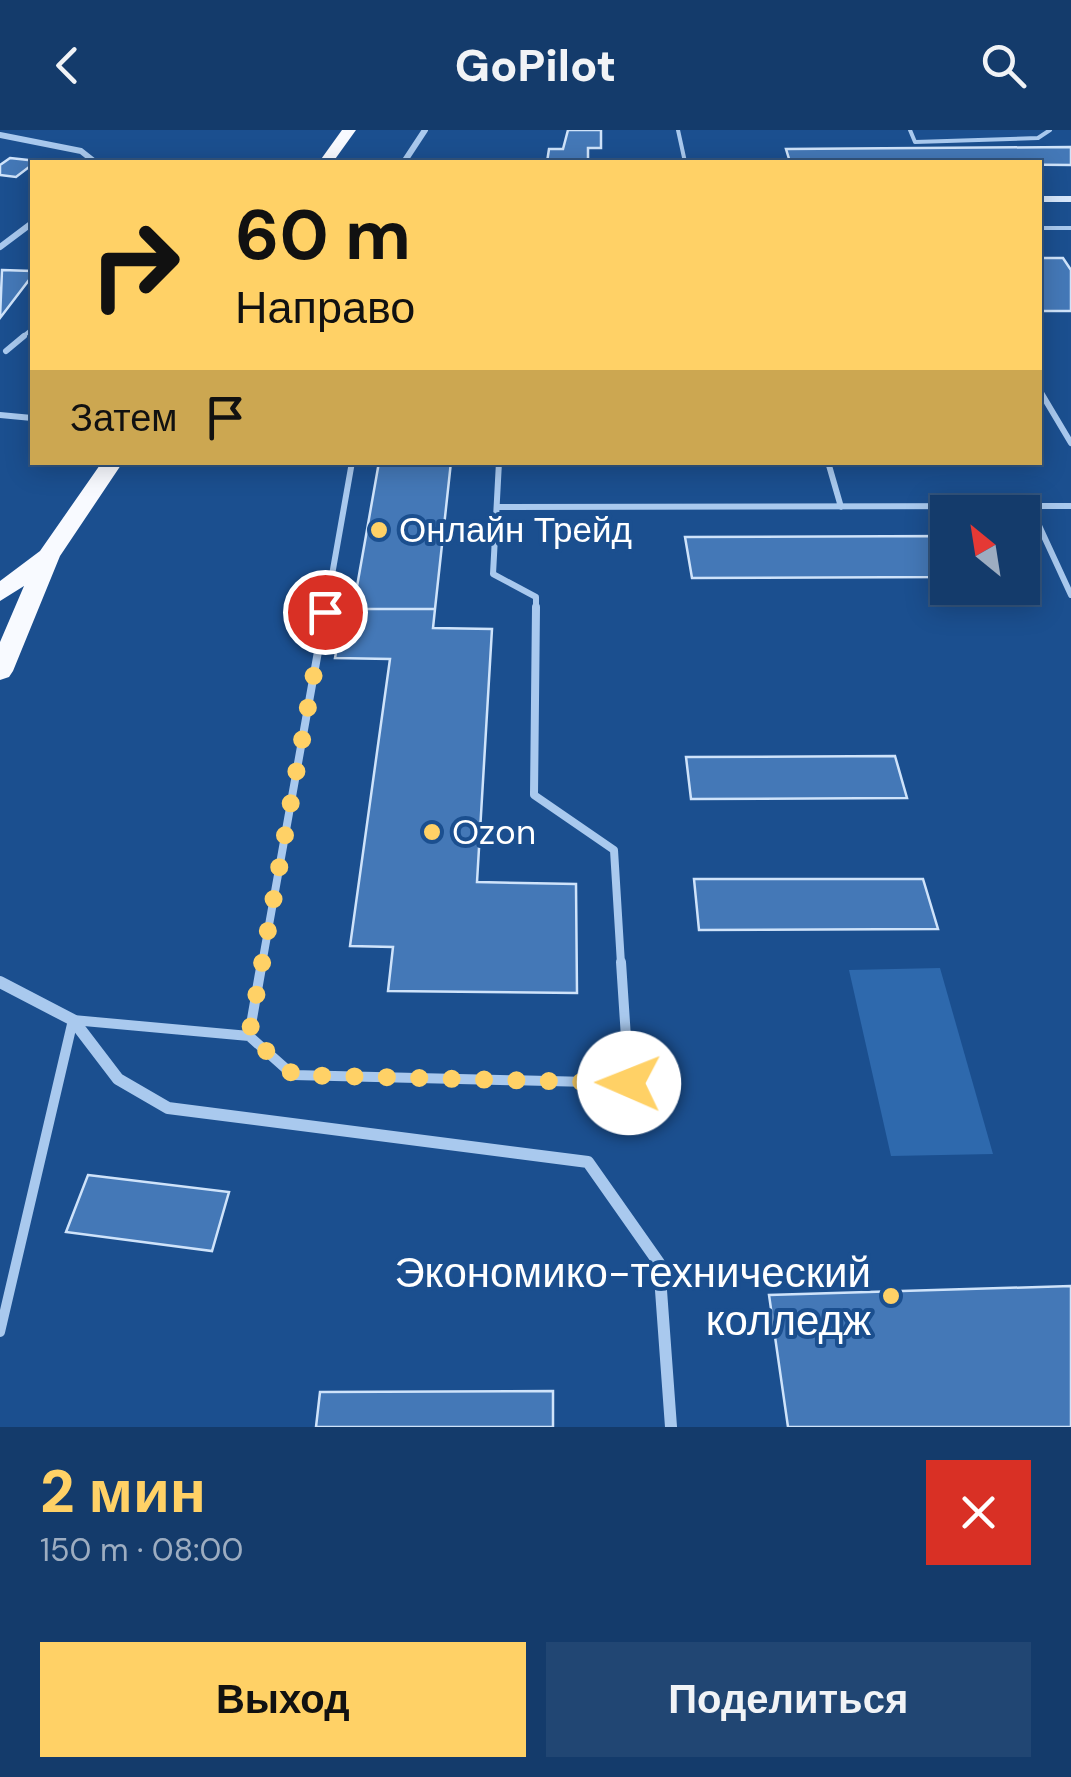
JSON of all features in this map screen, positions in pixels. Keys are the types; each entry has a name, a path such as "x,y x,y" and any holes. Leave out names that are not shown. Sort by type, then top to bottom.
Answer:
{"highway":[{"path":"327,160 349,130"},
{"path":"0,671 49,554 111,465"},
{"path":"0,594 49,554"}],"main road":[{"path":"1042,198 1071,199"}],"street":[{"path":"405,160 425,130"},
{"path":"0,135 81,151 92,160"},
{"path":"0,247 30,225"},
{"path":"0,982 73,1020 118,1079 168,1108 588,1162 659,1263 671,1427"}],"lane":[{"path":"678,130 685,160"},
{"path":"910,130 915,142 1038,138 1050,130"},
{"path":"996,130 1002,139"},
{"path":"1042,228 1071,228"},
{"path":"6,351 30,331"},
{"path":"1042,394 1071,444"},
{"path":"0,414 30,418"},
{"path":"249,1036 351,465"},
{"path":"0,1332 73,1020 249,1036 294,1075 629,1083 614,850 534,795 536,597 493,574 499,465"},
{"path":"829,465 841,507"},
{"path":"1040,506 1071,506"},
{"path":"497,508 930,507"},
{"path":"1040,528 1071,595"}],"shaded area":[{"path":"940,968 993,1154 891,1156 849,970"}],"building":[{"path":"568,130 601,130 601,148 588,148 588,160 547,160 549,149 563,149"},
{"path":"1071,147 1071,165 1042,165 1042,160 789,160 786,149"},
{"path":"10,158 30,160 30,166 16,177 0,175 0,165"},
{"path":"1042,258 1063,258 1071,270 1071,311 1042,311"},
{"path":"2,270 30,271 30,279 0,318"},
{"path":"378,465 451,465 435,609 353,609"},
{"path":"930,536 930,577 692,578 685,537"},
{"path":"344,609 435,609 433,628 492,629 477,882 576,884 577,993 388,991 393,947 350,946 390,659 335,658"},
{"path":"895,756 907,798 691,799 686,757"},
{"path":"694,879 923,879 938,929 699,930"},
{"path":"88,1175 229,1192 212,1251 66,1232"},
{"path":"1071,1286 1071,1427 788,1427 769,1295"},
{"path":"553,1391 553,1427 316,1427 320,1392"}],"place":[{"name":"Онлайн Трейд","path":"379,530"},
{"name":"Ozon","path":"432,832"},
{"name":"Экономико-технический колледж","path":"891,1296"}],"route":[{"path":"325,612 249,1036 294,1075 629,1083"}]}
